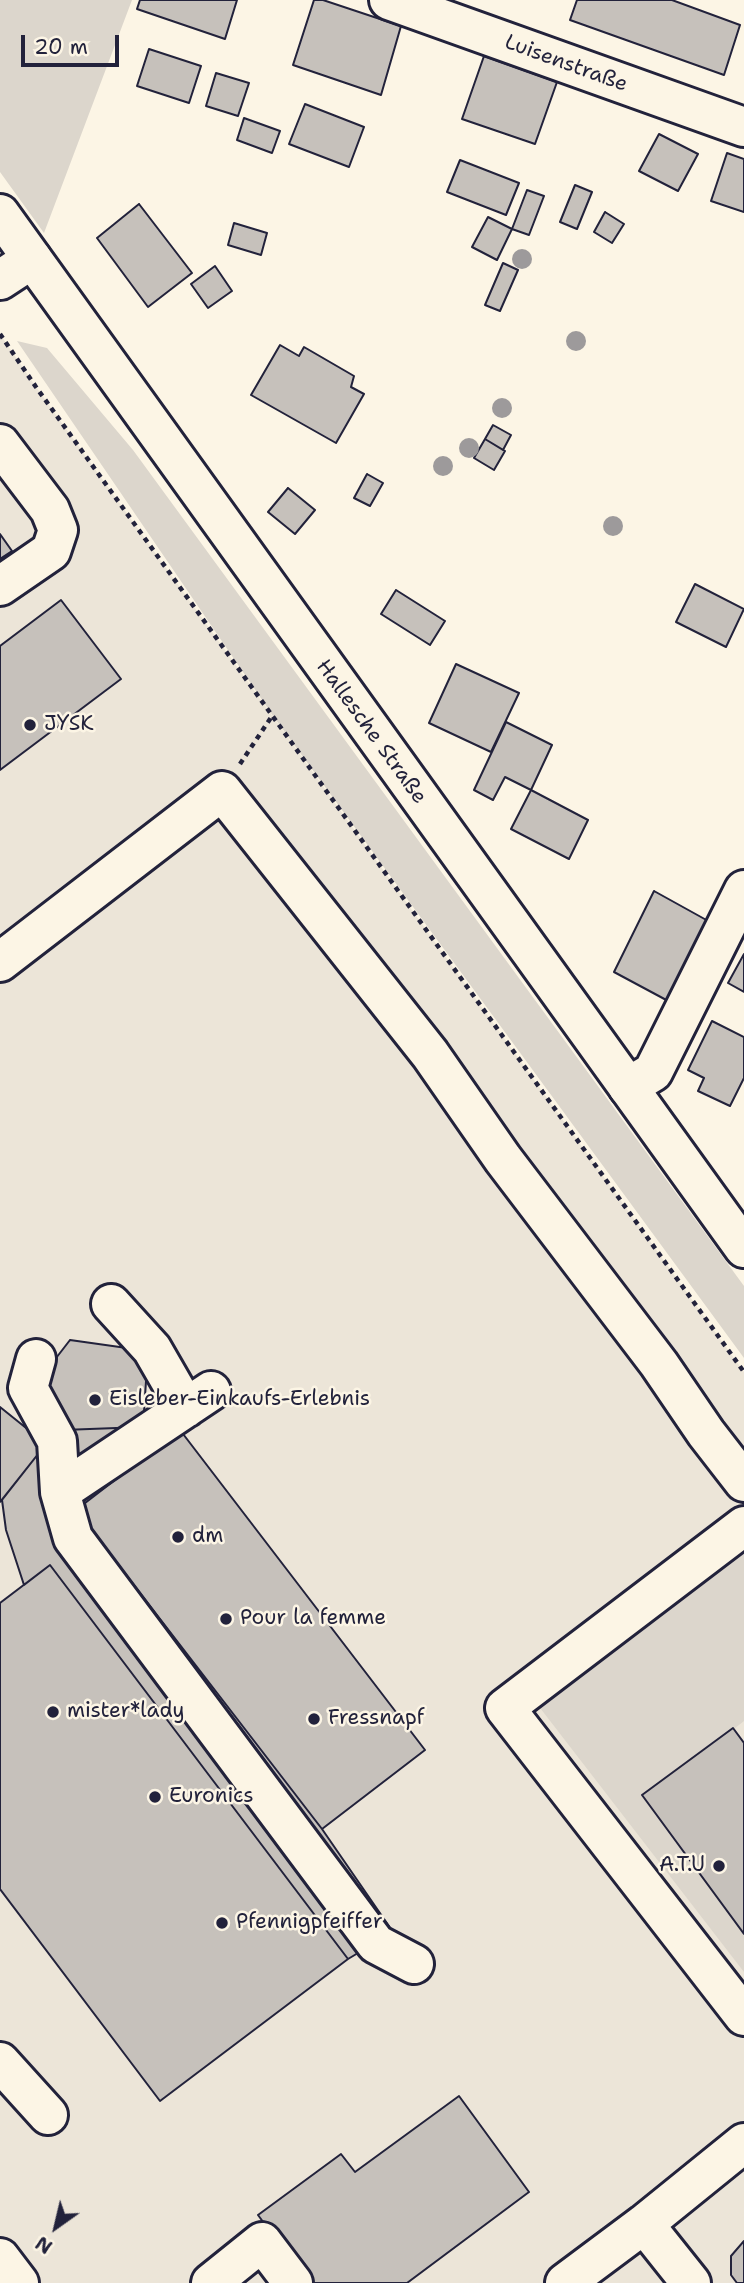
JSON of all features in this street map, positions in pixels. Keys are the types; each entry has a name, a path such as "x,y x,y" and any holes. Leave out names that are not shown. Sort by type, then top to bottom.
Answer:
{"street":[{"name":"Luisenstraße","path":"389,0 744,127"},
{"name":"Hallesche Straße","path":"0,214 744,1248"},
{"path":"0,280 32,259"},
{"path":"0,444 50,510 58,530 51,551 0,586"},
{"path":"0,962 222,791 430,1054 503,1159 643,1343 744,1482"},
{"path":"628,1087 653,1072 744,890"},
{"path":"60,1492 199,1399 111,1304"},
{"path":"36,1359 28,1388 57,1441 60,1492 74,1538 376,1944 414,1964"},
{"path":"744,1526 505,1708 744,2016"},
{"path":"0,2062 48,2115"},
{"path":"565,2283 644,2224 744,2143"},
{"path":"644,2224 691,2283"},
{"path":"211,2283 262,2242 293,2283"},
{"path":"0,2258 19,2283"}],"path":[{"path":"0,334 744,1372"},
{"path":"236,771 272,716"}],"shaded area":[{"path":"0,0 132,0 44,233 0,172"},
{"path":"0,334 744,1372 744,2283 0,2283"},
{"path":"17,341 47,348 133,450 744,1286 744,1358 273,716"},
{"path":"744,1526 744,1721 645,1799 744,1934 744,1972 527,1691"}],"building":[{"path":"140,0 237,0 225,39 137,9"},
{"path":"314,0 323,0 401,26 381,95 293,65"},
{"path":"577,0 672,0 740,25 724,75 570,20"},
{"path":"149,49 201,66 189,103 137,86"},
{"path":"484,56 557,82 535,144 462,119"},
{"path":"216,73 249,83 238,116 206,106"},
{"path":"305,104 364,127 349,167 289,144"},
{"path":"244,118 280,131 272,153 237,140"},
{"path":"659,134 698,154 678,191 639,171"},
{"path":"727,153 744,159 744,212 711,201"},
{"path":"460,160 519,183 506,215 447,192"},
{"path":"575,185 592,192 577,229 560,222"},
{"path":"527,190 544,196 529,235 512,229"},
{"path":"139,204 192,273 148,307 97,238"},
{"path":"605,212 624,224 612,243 594,232"},
{"path":"488,217 512,229 497,260 472,247"},
{"path":"234,223 267,233 261,255 228,245"},
{"path":"503,263 518,270 500,311 485,305"},
{"path":"215,266 232,291 208,308 191,284"},
{"path":"280,345 299,356 304,347 354,376 351,387 364,394 336,443 251,395"},
{"path":"493,425 511,435 503,450 485,439"},
{"path":"485,439 505,451 494,470 474,458"},
{"path":"367,474 383,483 370,506 354,498"},
{"path":"288,488 315,510 295,534 268,512"},
{"path":"0,534 12,551 0,559"},
{"path":"695,584 744,609 726,647 676,622"},
{"path":"396,590 445,621 430,645 381,614"},
{"name":"JYSK","path":"61,600 121,679 0,770 0,646"},
{"path":"456,664 519,693 491,752 429,723"},
{"path":"506,722 552,745 531,790 505,777 493,800 474,790"},
{"path":"531,790 588,820 569,859 511,829"},
{"path":"654,891 710,922 670,1002 614,972"},
{"path":"744,954 744,992 728,983"},
{"path":"712,1021 744,1037 744,1078 730,1106 698,1091 704,1078 688,1070"},
{"name":"Eisleber-Einkaufs-Erlebnis","path":"70,1340 148,1351 143,1427 63,1430 36,1384"},
{"path":"0,1407 46,1444 0,1502"},
{"path":"143,1427 155,1449 76,1510 322,1829 393,1932 348,1959 50,1565 24,1585 6,1530 2,1500 46,1444 63,1430"},
{"path":"180,1430 425,1750 322,1829 76,1510"},
{"path":"50,1565 348,1959 160,2101 0,1889 0,1603"},
{"name":"A.T.U","path":"733,1728 744,1743 744,1934 642,1795"},
{"path":"459,2096 529,2192 407,2283 308,2283 258,2215 341,2154 355,2172"},
{"path":"744,2241 744,2283 737,2283 731,2275 731,2256"}],"place":[{"name":"JYSK","path":"30,725"},
{"name":"Eisleber-Einkaufs-Erlebnis","path":"95,1400"},
{"name":"dm","path":"178,1537"},
{"name":"Pour la femme","path":"226,1619"},
{"name":"mister*lady","path":"53,1712"},
{"name":"Fressnapf","path":"314,1719"},
{"name":"Euronics","path":"155,1797"},
{"name":"A.T.U","path":"719,1866"},
{"name":"Pfennigpfeiffer","path":"222,1923"}]}
